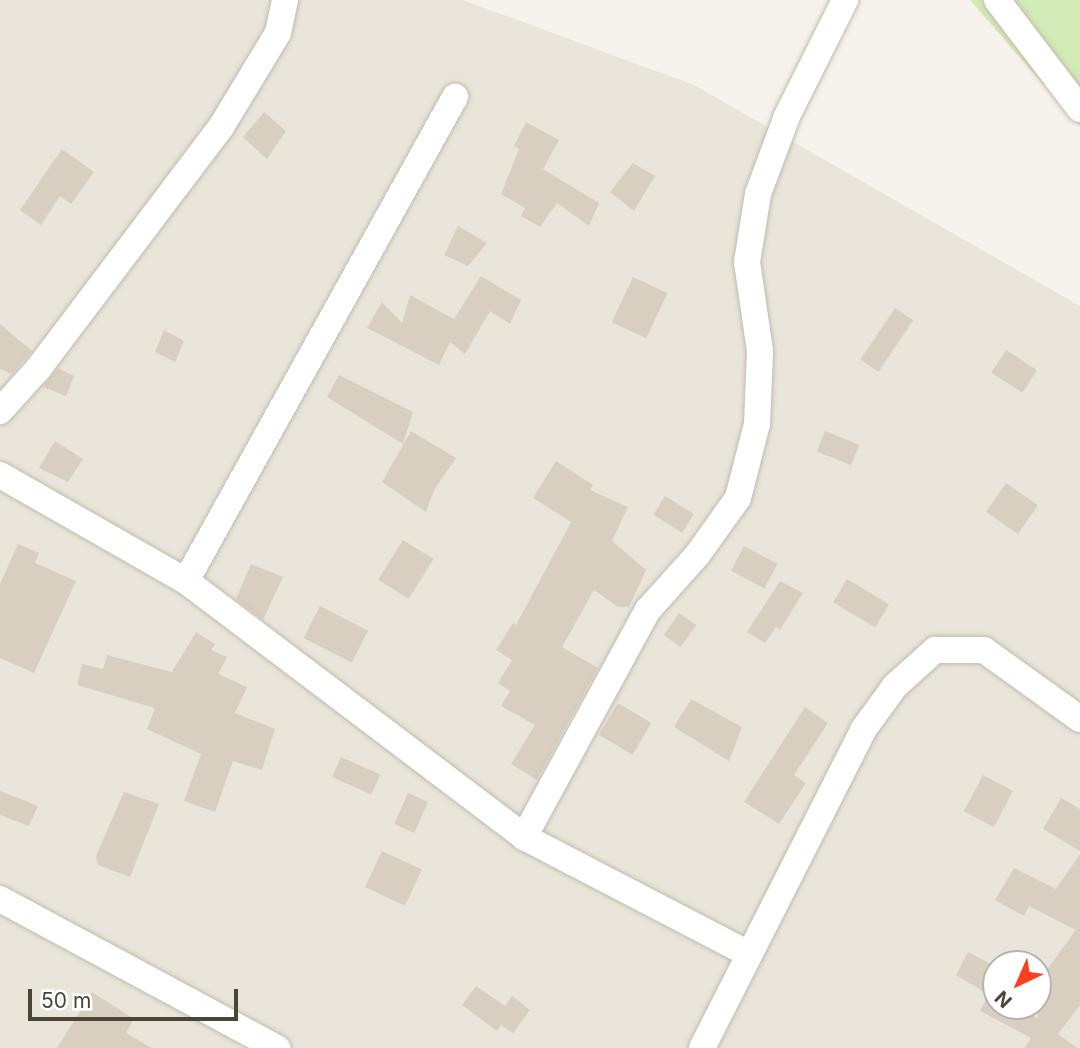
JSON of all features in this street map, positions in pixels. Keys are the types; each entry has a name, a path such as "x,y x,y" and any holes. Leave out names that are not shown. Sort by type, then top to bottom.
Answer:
{"street":[{"path":"0,411 38,369 222,127 278,33 285,0"},
{"path":"524,836 648,610 698,554 738,498 757,424 760,351 747,262 758,194 787,116 845,0"},
{"path":"997,0 1080,109"},
{"path":"186,581 454,97"},
{"path":"0,475 186,581 524,836 749,954"},
{"path":"702,1048 863,730 895,686 935,650 984,650 1080,719"},
{"path":"0,899 277,1048"}],"shaded area":[{"path":"0,0 463,0 694,85 1080,306 1080,1048 0,1048"}],"green space":[{"path":"970,0 1080,0 1080,127"}],"building":[{"path":"264,112 286,131 267,159 243,137"},
{"path":"526,122 559,140 543,169 599,203 589,226 557,203 540,227 521,216 525,208 501,194 519,149 514,146"},
{"path":"62,149 94,172 71,204 60,196 41,225 20,210"},
{"path":"633,163 655,176 634,211 610,192"},
{"path":"458,226 487,243 468,266 444,255"},
{"path":"481,276 521,300 510,324 490,311 465,354 450,342 439,365 367,328 382,302 402,323 410,295 454,319"},
{"path":"633,277 667,293 646,338 612,322"},
{"path":"895,308 913,320 879,372 860,359"},
{"path":"0,324 32,351 12,374 0,369"},
{"path":"164,330 184,341 175,362 155,352"},
{"path":"1006,350 1037,370 1022,393 991,373"},
{"path":"58,368 74,376 66,396 43,387"},
{"path":"339,375 413,412 403,444 327,397"},
{"path":"411,431 456,458 434,490 426,512 382,482"},
{"path":"825,431 859,445 851,465 817,451"},
{"path":"55,441 83,459 68,482 39,468"},
{"path":"556,461 593,485 590,490 628,507 612,541 646,570 629,607 618,607 594,590 562,647 598,668 537,780 511,764 535,725 501,706 510,691 498,683 512,660 496,650 513,623 516,625 571,522 533,498"},
{"path":"1006,483 1038,505 1018,534 986,512"},
{"path":"665,496 694,514 682,533 653,515"},
{"path":"403,540 434,559 409,599 378,580"},
{"path":"18,544 39,553 35,563 76,581 34,673 0,658 0,584"},
{"path":"744,546 778,564 764,589 731,571"},
{"path":"251,564 283,577 263,620 236,599"},
{"path":"847,579 889,604 875,627 833,602"},
{"path":"780,581 803,593 780,630 776,627 765,643 747,632"},
{"path":"320,606 368,631 352,663 304,638"},
{"path":"679,613 696,625 681,647 664,635"},
{"path":"196,632 215,644 211,650 227,657 218,674 247,687 235,713 275,729 262,770 233,761 215,812 184,801 201,754 147,729 155,708 77,685 82,664 103,669 107,655 172,672"},
{"path":"691,699 742,727 729,761 674,727"},
{"path":"618,703 651,723 632,755 599,735"},
{"path":"805,707 828,723 794,775 806,783 779,824 744,802"},
{"path":"341,757 380,774 371,795 332,777"},
{"path":"983,775 1013,791 994,827 964,811"},
{"path":"0,791 38,806 29,826 0,815"},
{"path":"124,792 159,804 130,877 98,865 96,856"},
{"path":"408,793 428,802 414,833 394,824"},
{"path":"1061,798 1080,809 1080,851 1043,829"},
{"path":"382,851 422,870 405,906 365,887"},
{"path":"1080,854 1080,1005 1058,1034 1077,1048 1025,1048 1031,1038 997,1020 1052,1020 1052,963 1076,930 1029,906 1024,916 995,900 1014,868 1056,889"},
{"path":"968,952 982,960 982,991 956,975"},
{"path":"476,986 505,1006 512,996 530,1010 513,1033 501,1025 497,1031 462,1005"},
{"path":"92,992 134,1019 126,1033 152,1048 57,1048"}]}
